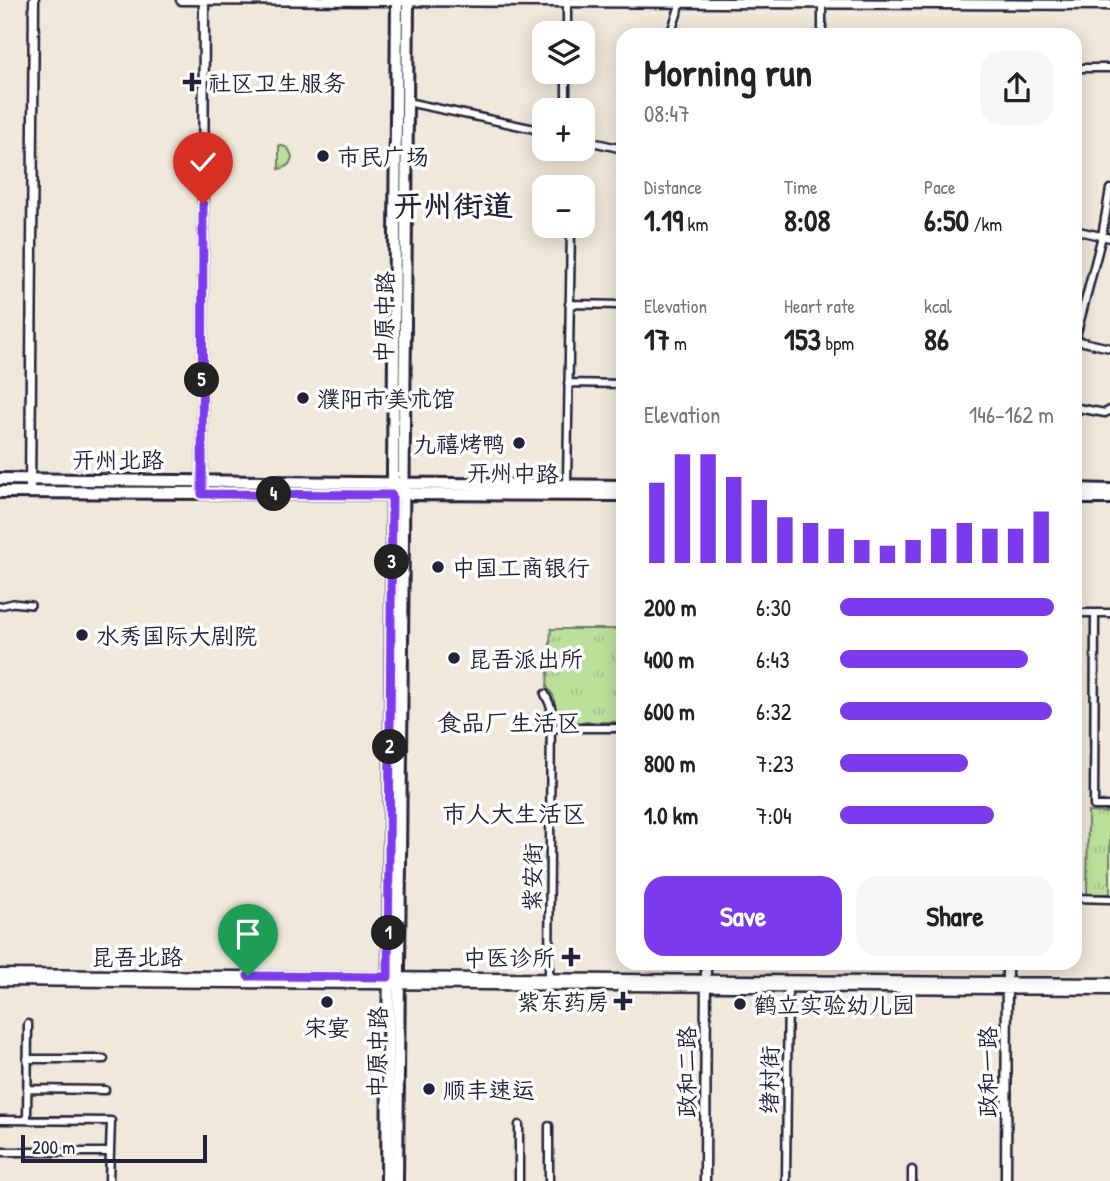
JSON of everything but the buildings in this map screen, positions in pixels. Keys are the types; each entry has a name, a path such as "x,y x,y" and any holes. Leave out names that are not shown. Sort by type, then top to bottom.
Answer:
{"main road":[{"name":"中原中路","path":"398,482 407,102 402,1"},
{"name":"中原中路","path":"397,1181 394,981 402,1"},
{"name":"开州北路","path":"0,479 398,482"},
{"name":"开州中路","path":"398,482 616,486"},
{"path":"1082,489 1110,489"},
{"name":"开州北路","path":"0,492 398,494"},
{"name":"开州中路","path":"398,494 616,495"},
{"path":"1082,498 1110,498"},
{"name":"中原中路","path":"387,1181 394,981"}],"street":[{"path":"30,492 34,0"},
{"path":"181,0 1110,5"},
{"path":"202,494 204,0"},
{"path":"567,1 567,21"},
{"path":"672,28 681,2"},
{"path":"822,3 822,28"},
{"path":"1082,68 1110,68"},
{"path":"407,102 532,128"},
{"path":"595,143 616,147"},
{"path":"1082,313 1102,236 1110,189"},
{"path":"1082,232 1110,238"},
{"path":"567,485 571,238"},
{"path":"569,304 616,305"},
{"path":"1082,342 1110,348"},
{"path":"568,383 616,384"},
{"path":"1082,409 1105,413 1110,410"},
{"path":"0,606 13,603 31,605"},
{"path":"1082,613 1110,613"},
{"path":"1095,613 1094,806 1110,806"},
{"name":"紫安街","path":"545,694 551,707 549,978"},
{"path":"551,728 616,727"},
{"path":"1082,898 1110,899"},
{"name":"政和二路","path":"705,1181 706,970"},
{"name":"政和一路","path":"1006,1181 1007,970"},
{"name":"昆吾北路","path":"0,974 394,981"},
{"path":"394,981 549,978 706,983"},
{"name":"昆吾北路","path":"0,981 394,981"},
{"path":"394,981 1007,986 1110,990"},
{"path":"1007,986 1110,983"},
{"name":"绪村街","path":"786,1181 788,984"},
{"path":"27,1120 28,1024"},
{"path":"27,1059 104,1059"},
{"path":"27,1089 105,1090"},
{"path":"0,1120 111,1121 109,1181"},
{"path":"519,1125 519,1181"},
{"path":"549,1126 549,1181"},
{"path":"0,1152 109,1152"},
{"path":"912,1170 912,1181"}],"green space":[{"path":"279,145 288,148 292,156 288,165 279,169"},
{"path":"551,629 616,629 616,722 558,722 553,695 547,687"},
{"path":"1088,812 1110,813 1110,894 1087,894"}],"place":[{"name":"社区卫生服务","path":"192,82"},
{"name":"市民广场","path":"323,156"},
{"name":"濮阳市美术馆","path":"303,398"},
{"name":"九禧烤鸭","path":"519,443"},
{"name":"中国工商银行","path":"438,567"},
{"name":"水秀国际大剧院","path":"82,635"},
{"name":"昆吾派出所","path":"454,658"},
{"name":"中医诊所","path":"571,957"},
{"name":"紫东药房","path":"623,1001"},
{"name":"宋宴","path":"327,1002"},
{"name":"鹤立实验幼儿园","path":"740,1004"},
{"name":"顺丰速运","path":"429,1089"}],"district":[{"name":"开州街道","path":"453,205"},
{"name":"食品厂生活区","path":"509,722"},
{"name":"市人大生活区","path":"514,813"}],"route":[{"path":"203,204 202,494 392,495 388,977 248,976"}]}
